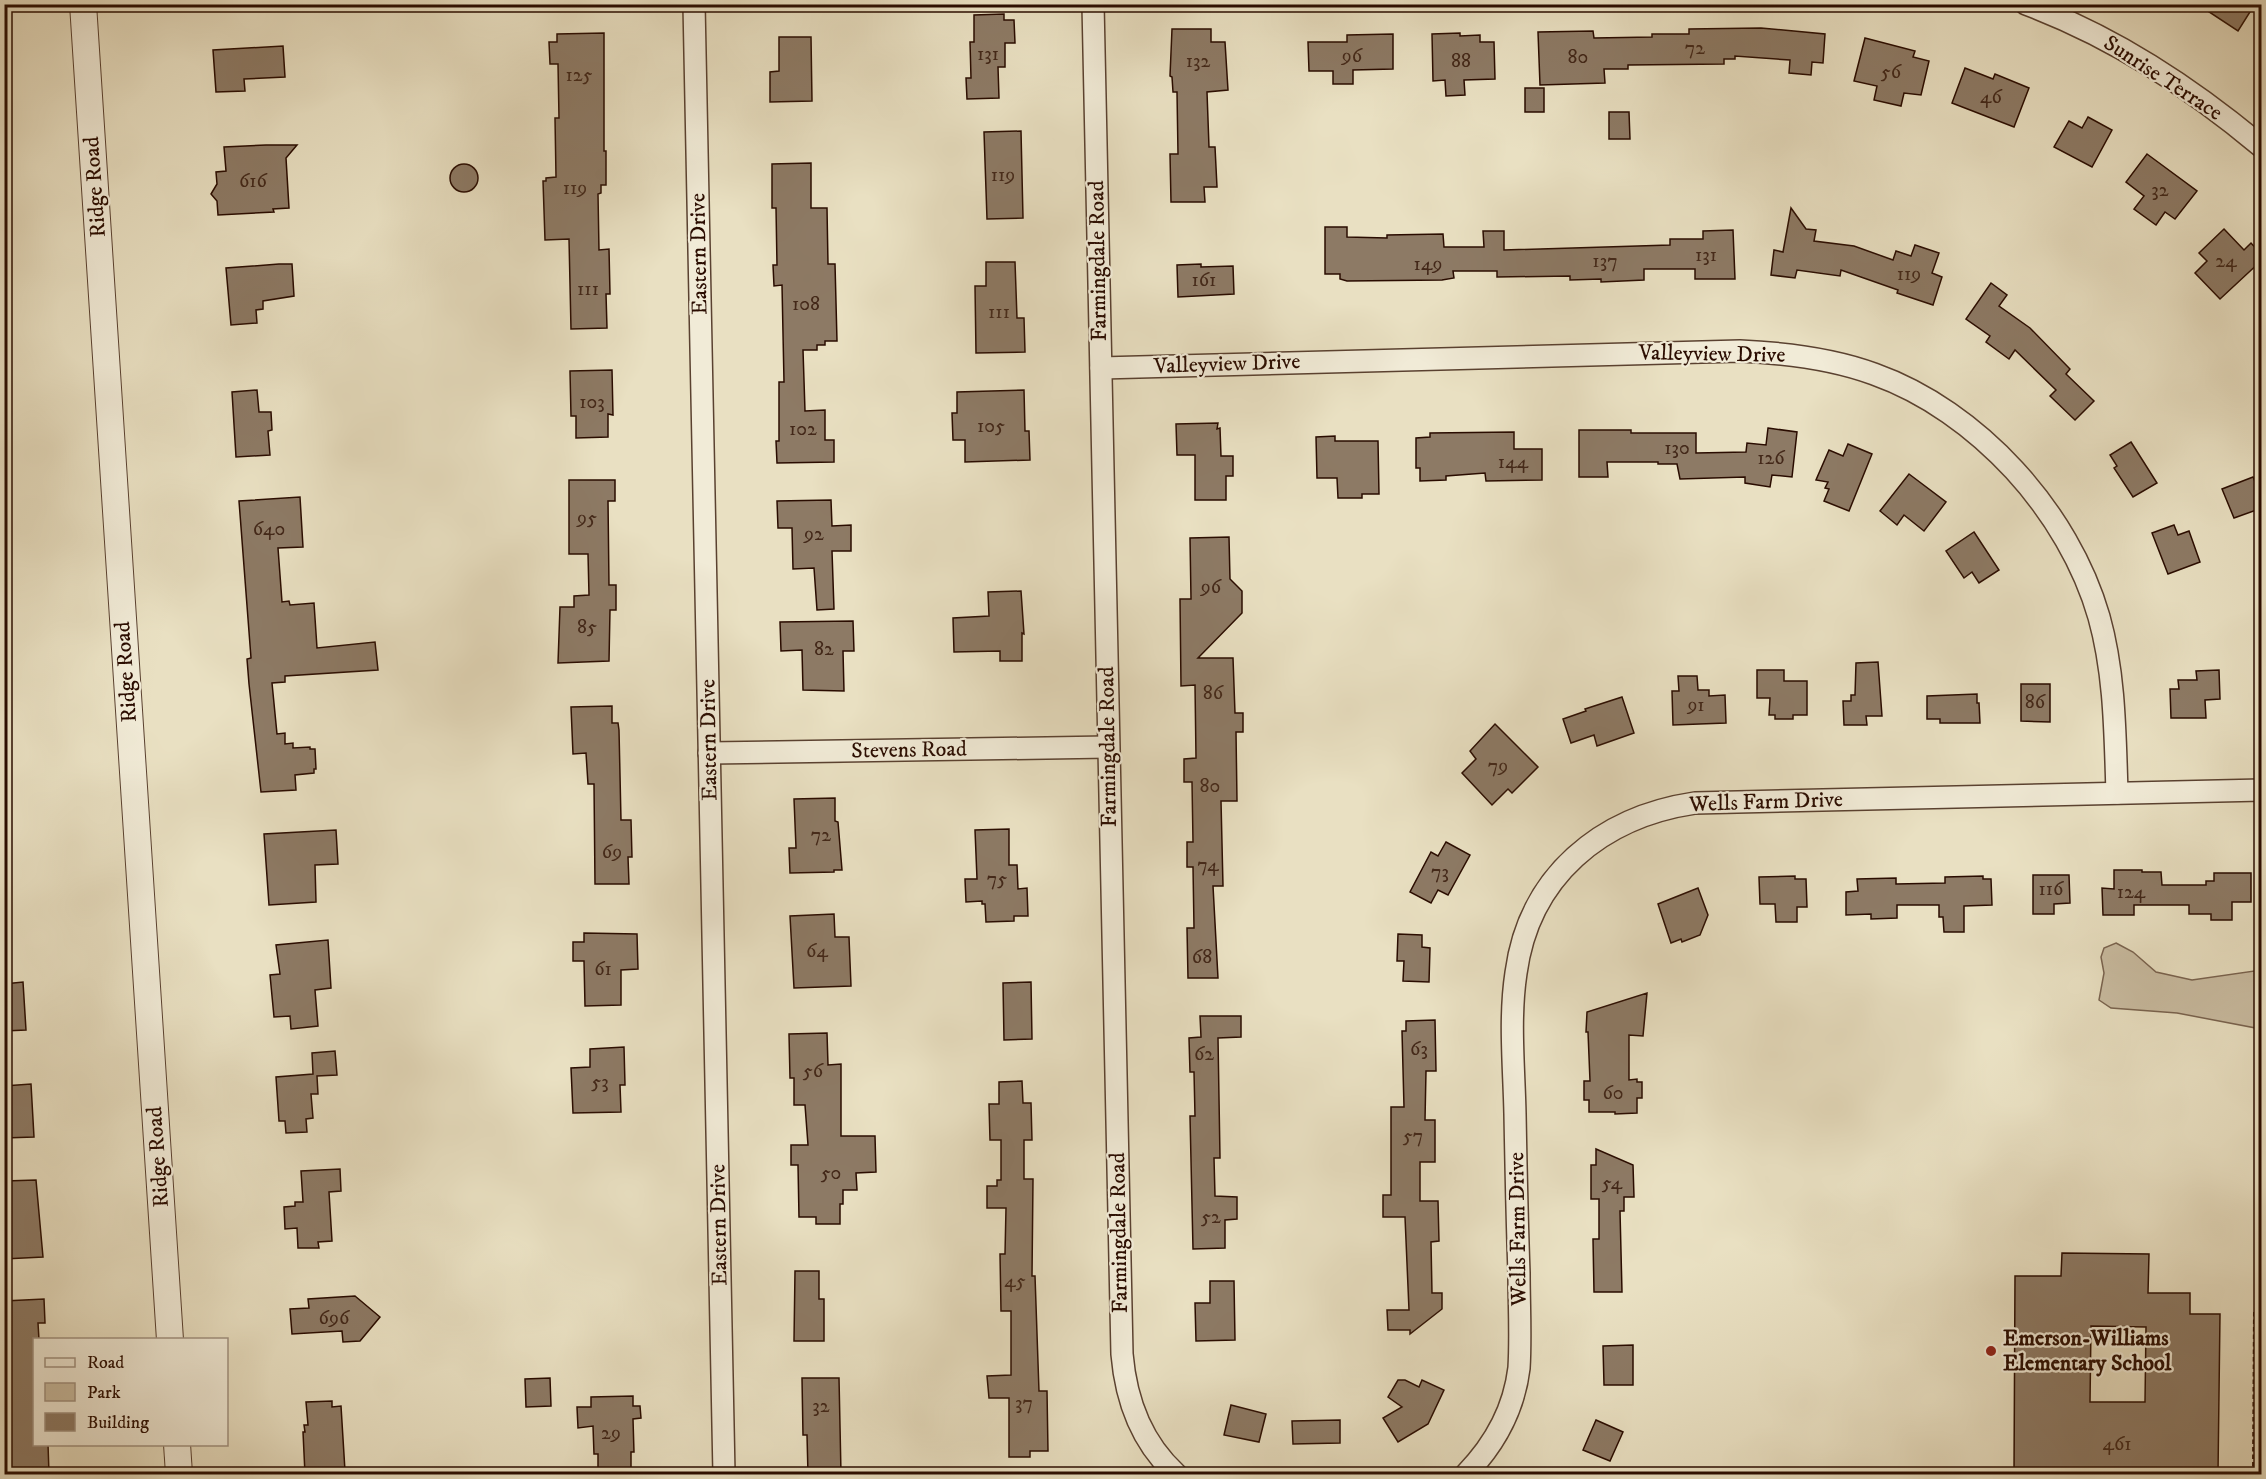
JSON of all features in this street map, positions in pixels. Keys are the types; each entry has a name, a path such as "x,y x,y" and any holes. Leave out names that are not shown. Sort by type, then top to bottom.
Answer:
{"street":[{"name":"Ridge Road","path":"83,4 170,1338"},
{"name":"Eastern Drive","path":"694,4 724,1474"},
{"name":"Farmingdale Road","path":"1093,4 1122,1354 1129,1398 1135,1417 1155,1453 1176,1474"},
{"name":"Sunrise Terrace","path":"2026,4 2087,30 2139,57 2207,104 2262,147"},
{"name":"Valleyview Drive","path":"1101,368 1740,351 1808,357 1848,365 1880,376 1915,393 1944,411 1992,449 2041,502 2074,552 2095,604 2109,661 2114,710 2117,793"},
{"name":"Stevens Road","path":"709,753 1108,747"},
{"name":"Wells Farm Drive","path":"1466,1474 1487,1450 1502,1427 1514,1400 1518,1379 1520,1348 1513,1032 1515,983 1522,942 1542,898 1566,864 1587,845 1616,827 1656,811 1695,803 2262,790"},
{"path":"177,1446 179,1474"}],"path":[{"path":"2254,1474 2255,1312 2262,1309"}],"green space":[{"path":"2116,943 2133,952 2156,972 2192,980 2261,970 2261,1029 2177,1013 2111,1008 2099,1000 2104,973 2101,957 2104,948"}],"building":[{"path":"2197,4 2255,4 2238,31"},
{"path":"1004,14 1004,20 1014,20 1015,43 1005,43 1005,67 998,67 999,98 967,99 966,78 971,78 970,42 974,42 974,15"},
{"path":"1761,28 1825,34 1823,63 1812,62 1811,75 1789,73 1790,60 1735,56 1735,59 1724,59 1724,64 1628,65 1628,69 1604,69 1605,83 1540,85 1538,32 1593,31 1594,38 1652,37 1652,34 1689,34 1689,29"},
{"path":"1172,29 1211,29 1211,42 1225,42 1228,90 1207,92 1209,147 1215,147 1217,187 1204,187 1205,202 1171,202 1170,154 1178,154 1177,92 1173,92 1170,76"},
{"path":"604,33 606,185 601,185 601,193 598,194 599,250 609,249 610,294 606,294 607,328 571,329 569,239 545,240 543,181 546,181 546,178 556,177 555,118 559,118 558,64 550,64 549,42 557,42 557,34"},
{"path":"1460,33 1460,36 1480,35 1480,42 1494,42 1495,79 1464,80 1465,95 1446,96 1445,80 1433,81 1432,34"},
{"path":"1393,34 1393,69 1353,70 1353,84 1333,84 1333,71 1309,71 1308,42 1347,42 1347,35"},
{"path":"779,37 811,37 812,101 770,102 770,72 779,71"},
{"path":"1865,38 1915,51 1913,57 1929,61 1921,95 1904,93 1901,106 1874,100 1877,86 1854,81"},
{"path":"283,46 285,77 244,79 245,91 216,92 213,50"},
{"path":"1965,68 1993,79 1995,74 2029,88 2014,127 1952,103"},
{"path":"1525,88 1544,88 1544,112 1525,112"},
{"path":"1609,112 1629,112 1630,139 1609,139"},
{"path":"2088,117 2112,130 2092,167 2054,147 2069,121 2082,128"},
{"path":"1021,131 1023,218 987,219 984,132"},
{"path":"297,145 286,158 289,208 273,209 274,212 218,215 217,201 211,194 217,184 216,172 226,171 224,147"},
{"path":"2147,154 2197,191 2175,219 2165,212 2156,225 2134,209 2144,196 2126,182"},
{"path":"811,163 811,208 827,208 828,264 835,264 837,341 825,341 825,345 817,345 817,350 803,350 805,411 825,410 825,440 834,440 834,462 777,463 779,382 784,382 782,285 774,286 773,265 777,265 776,208 772,208 772,164"},
{"path":"464,164 474,168 478,178 474,188 464,192 454,188 450,178 454,168"},
{"path":"1791,208 1806,229 1816,230 1814,241 1854,246 1893,260 1896,251 1911,256 1915,245 1939,253 1932,273 1942,277 1933,305 1841,270 1840,276 1797,270 1795,278 1771,275 1774,250 1783,252"},
{"path":"1325,227 1347,227 1347,237 1387,238 1387,235 1443,234 1444,247 1484,247 1483,231 1504,231 1504,250 1670,245 1670,239 1703,239 1703,231 1733,230 1735,279 1695,279 1695,269 1644,269 1644,280 1601,282 1601,279 1570,280 1570,276 1497,277 1497,271 1453,271 1454,278 1442,280 1347,281 1340,279 1340,274 1325,274"},
{"path":"2224,229 2244,250 2251,243 2262,255 2262,260 2220,299 2195,273 2207,261 2199,253"},
{"path":"986,262 1015,262 1017,318 1024,318 1025,352 976,353 975,286 986,286"},
{"path":"292,264 294,296 263,301 263,309 256,310 257,323 231,325 226,268"},
{"path":"1201,264 1201,267 1233,266 1234,294 1178,297 1177,265"},
{"path":"1991,283 2007,295 1999,306 2030,328 2070,369 2066,374 2094,401 2075,420 2050,396 2056,390 2015,350 2009,359 1986,342 1990,336 1966,319"},
{"path":"612,370 613,415 608,414 608,437 576,438 576,416 571,416 570,371"},
{"path":"257,390 259,412 271,412 272,430 268,431 270,455 236,457 232,392"},
{"path":"1024,390 1025,431 1029,431 1030,460 965,462 965,440 953,440 952,413 957,413 957,392"},
{"path":"1218,423 1221,456 1233,456 1233,476 1226,476 1226,500 1195,500 1195,455 1177,455 1176,424"},
{"path":"1768,428 1797,432 1792,477 1772,475 1770,487 1745,483 1745,477 1680,479 1677,464 1658,464 1658,462 1607,462 1608,477 1579,477 1579,430 1696,433 1696,453 1746,452 1747,443 1766,445"},
{"path":"1514,432 1514,449 1542,449 1542,480 1486,481 1485,473 1446,476 1446,480 1420,481 1420,468 1416,468 1416,438 1430,437 1430,433"},
{"path":"1335,436 1335,441 1378,441 1379,494 1362,494 1362,498 1338,498 1337,478 1317,478 1316,437"},
{"path":"2131,442 2157,483 2133,497 2114,468 2117,466 2110,455"},
{"path":"1848,444 1872,454 1849,511 1824,501 1829,489 1825,488 1828,482 1816,480 1829,450 1843,456"},
{"path":"1909,474 1946,502 1924,531 1904,515 1897,525 1880,511"},
{"path":"2253,477 2262,498 2262,508 2234,518 2222,489"},
{"path":"569,480 615,480 615,501 608,501 609,585 616,585 616,610 610,610 609,661 558,663 560,607 574,607 574,596 589,595 588,554 569,554"},
{"path":"300,497 303,547 278,548 282,602 289,601 290,605 314,603 317,648 375,642 378,670 285,676 285,682 272,683 277,734 285,733 285,744 293,743 293,748 315,749 316,769 314,773 295,775 296,790 261,792 247,659 251,658 239,501"},
{"path":"831,500 832,526 851,525 851,551 832,551 834,609 817,610 814,568 793,569 792,528 778,528 777,501"},
{"path":"2174,525 2178,535 2189,531 2200,562 2168,574 2152,533"},
{"path":"1974,532 1999,570 1979,583 1972,572 1964,578 1946,551"},
{"path":"1229,537 1230,579 1242,591 1242,613 1198,658 1233,658 1235,713 1243,713 1243,732 1236,732 1237,801 1221,801 1223,886 1213,886 1218,978 1188,978 1187,928 1194,928 1193,867 1187,867 1187,842 1193,842 1192,782 1184,782 1184,759 1196,758 1195,685 1181,686 1180,599 1191,599 1190,538"},
{"path":"1021,591 1024,634 1022,633 1022,661 1000,661 1000,651 954,652 953,618 989,616 988,592"},
{"path":"853,621 854,651 843,651 844,691 803,690 802,650 781,651 780,622"},
{"path":"1878,662 1882,716 1866,716 1867,725 1844,725 1843,701 1851,701 1851,695 1855,695 1856,663"},
{"path":"1757,670 1784,670 1784,681 1807,681 1807,715 1793,715 1793,719 1775,719 1775,715 1769,715 1770,698 1757,698"},
{"path":"2219,670 2220,699 2205,700 2206,718 2171,718 2170,689 2179,689 2178,680 2197,680 2196,671"},
{"path":"1678,676 1697,676 1698,690 1709,690 1709,696 1725,695 1726,723 1673,725 1672,691 1679,691"},
{"path":"2021,684 2050,684 2050,722 2021,721"},
{"path":"1977,694 1980,723 1940,723 1940,719 1927,719 1927,696"},
{"path":"1622,697 1634,733 1597,746 1594,735 1571,743 1563,719"},
{"path":"612,706 612,723 618,723 619,730 621,820 631,820 632,857 628,857 629,884 595,884 594,784 588,784 586,753 573,754 571,707"},
{"path":"1495,724 1538,767 1512,793 1508,789 1492,805 1462,773 1476,759 1470,751"},
{"path":"835,798 835,821 838,822 842,870 790,873 789,848 796,848 794,799"},
{"path":"1009,829 1009,865 1017,865 1018,889 1027,888 1028,916 1014,916 1014,921 986,922 985,904 982,904 982,901 966,902 965,879 977,879 975,830"},
{"path":"336,830 338,864 315,865 316,902 269,905 264,834"},
{"path":"1446,842 1470,855 1448,895 1438,890 1431,903 1410,892 1431,852 1438,856"},
{"path":"2114,870 2161,872 2162,885 2206,885 2206,881 2214,881 2214,873 2251,873 2251,902 2232,902 2232,920 2211,920 2211,914 2189,914 2189,905 2134,905 2134,915 2103,915 2102,888 2114,889"},
{"path":"2033,875 2069,875 2070,903 2054,904 2054,914 2033,914"},
{"path":"1795,876 1795,879 1806,879 1807,907 1797,907 1797,922 1776,922 1775,904 1760,904 1759,877"},
{"path":"1983,876 1983,879 1991,879 1992,905 1964,906 1964,932 1944,932 1943,917 1939,917 1939,905 1897,905 1897,918 1871,919 1871,914 1846,915 1846,892 1858,891 1857,879 1896,878 1896,884 1945,883 1945,877"},
{"path":"1698,888 1708,915 1700,935 1682,942 1681,939 1671,943 1658,904"},
{"path":"834,914 835,937 849,937 851,986 794,988 790,916"},
{"path":"584,933 637,934 638,969 621,970 621,1005 585,1006 584,961 573,961 573,942 584,942"},
{"path":"1398,934 1422,935 1422,947 1430,948 1429,982 1403,981 1404,961 1397,961"},
{"path":"328,940 331,988 315,990 318,1026 291,1029 290,1016 274,1017 270,975 280,974 276,945"},
{"path":"23,982 26,1030 4,1031 4,984"},
{"path":"1031,982 1032,1039 1004,1040 1003,983"},
{"path":"1647,993 1643,1036 1629,1035 1629,1080 1637,1079 1637,1082 1642,1082 1642,1098 1637,1098 1637,1113 1589,1112 1589,1100 1584,1100 1584,1081 1590,1081 1588,1032 1586,1032 1587,1012"},
{"path":"1200,1016 1241,1016 1241,1037 1218,1038 1220,1158 1214,1158 1215,1196 1237,1197 1237,1219 1225,1220 1225,1248 1193,1249 1190,1116 1195,1116 1194,1072 1190,1072 1189,1038 1201,1037"},
{"path":"1435,1020 1436,1071 1426,1071 1425,1120 1435,1120 1435,1162 1420,1162 1420,1201 1438,1201 1439,1241 1431,1242 1432,1293 1442,1293 1442,1309 1410,1334 1410,1330 1388,1330 1387,1310 1409,1310 1405,1217 1383,1217 1383,1195 1391,1195 1391,1107 1404,1107 1402,1031 1406,1031 1406,1021"},
{"path":"827,1033 828,1065 841,1064 841,1136 875,1136 876,1172 856,1173 857,1190 843,1190 840,1224 816,1224 816,1217 799,1217 798,1165 791,1165 791,1145 808,1145 805,1105 794,1105 794,1078 790,1078 789,1034"},
{"path":"624,1047 625,1085 620,1085 621,1112 573,1113 571,1068 590,1067 590,1049"},
{"path":"335,1051 337,1075 317,1076 318,1094 311,1094 313,1118 306,1119 307,1132 286,1133 285,1121 279,1121 276,1077 313,1074 312,1053"},
{"path":"1022,1081 1023,1103 1031,1103 1032,1140 1024,1140 1024,1179 1033,1179 1032,1276 1035,1276 1039,1391 1047,1391 1048,1451 1030,1451 1030,1457 1009,1457 1009,1398 989,1398 987,1376 1011,1375 1011,1311 1001,1311 1000,1254 1005,1254 1006,1208 987,1208 987,1186 997,1186 997,1180 1001,1180 1001,1140 990,1140 989,1104 999,1104 999,1082"},
{"path":"31,1084 34,1137 4,1138 4,1086"},
{"path":"1596,1149 1633,1165 1634,1197 1624,1197 1624,1211 1620,1211 1622,1292 1594,1292 1593,1239 1599,1239 1599,1199 1591,1199 1591,1165 1596,1165"},
{"path":"340,1169 341,1191 329,1192 332,1241 318,1242 319,1248 298,1248 297,1228 285,1229 284,1207 295,1206 295,1202 303,1202 301,1171"},
{"path":"36,1180 43,1257 4,1259 5,1181"},
{"path":"2062,1253 2149,1254 2148,1293 2190,1293 2190,1314 2220,1314 2218,1474 2014,1474 2015,1276 2061,1276","holes":["2091,1326 2146,1327 2145,1402 2090,1402"]},
{"path":"795,1271 819,1271 819,1299 824,1299 824,1341 794,1341"},
{"path":"1210,1281 1234,1281 1235,1340 1196,1341 1195,1303 1210,1303"},
{"path":"355,1296 380,1317 360,1341 343,1342 342,1331 292,1334 290,1309 309,1308 308,1299"},
{"path":"44,1299 45,1323 38,1323 39,1338 33,1338 33,1446 48,1446 49,1474 4,1474 4,1301"},
{"path":"1633,1345 1633,1385 1604,1385 1603,1346"},
{"path":"550,1378 551,1406 526,1407 525,1379"},
{"path":"802,1378 839,1378 841,1474 808,1474 807,1435 803,1435"},
{"path":"1398,1380 1405,1380 1419,1387 1422,1380 1444,1390 1428,1424 1398,1442 1383,1418 1402,1407 1388,1397"},
{"path":"633,1396 633,1406 640,1406 641,1418 633,1419 634,1452 631,1452 631,1474 598,1474 598,1454 594,1454 593,1426 578,1428 577,1407 591,1407 591,1397"},
{"path":"332,1401 332,1407 341,1406 345,1471 305,1474 303,1432 305,1432 304,1425 308,1425 306,1402"},
{"path":"1231,1405 1266,1414 1259,1442 1224,1435"},
{"path":"1340,1420 1340,1443 1293,1444 1292,1421"},
{"path":"1596,1420 1623,1432 1610,1461 1583,1450"}],"place":[{"name":"Emerson-Williams Elementary School","path":"1991,1351"}]}
